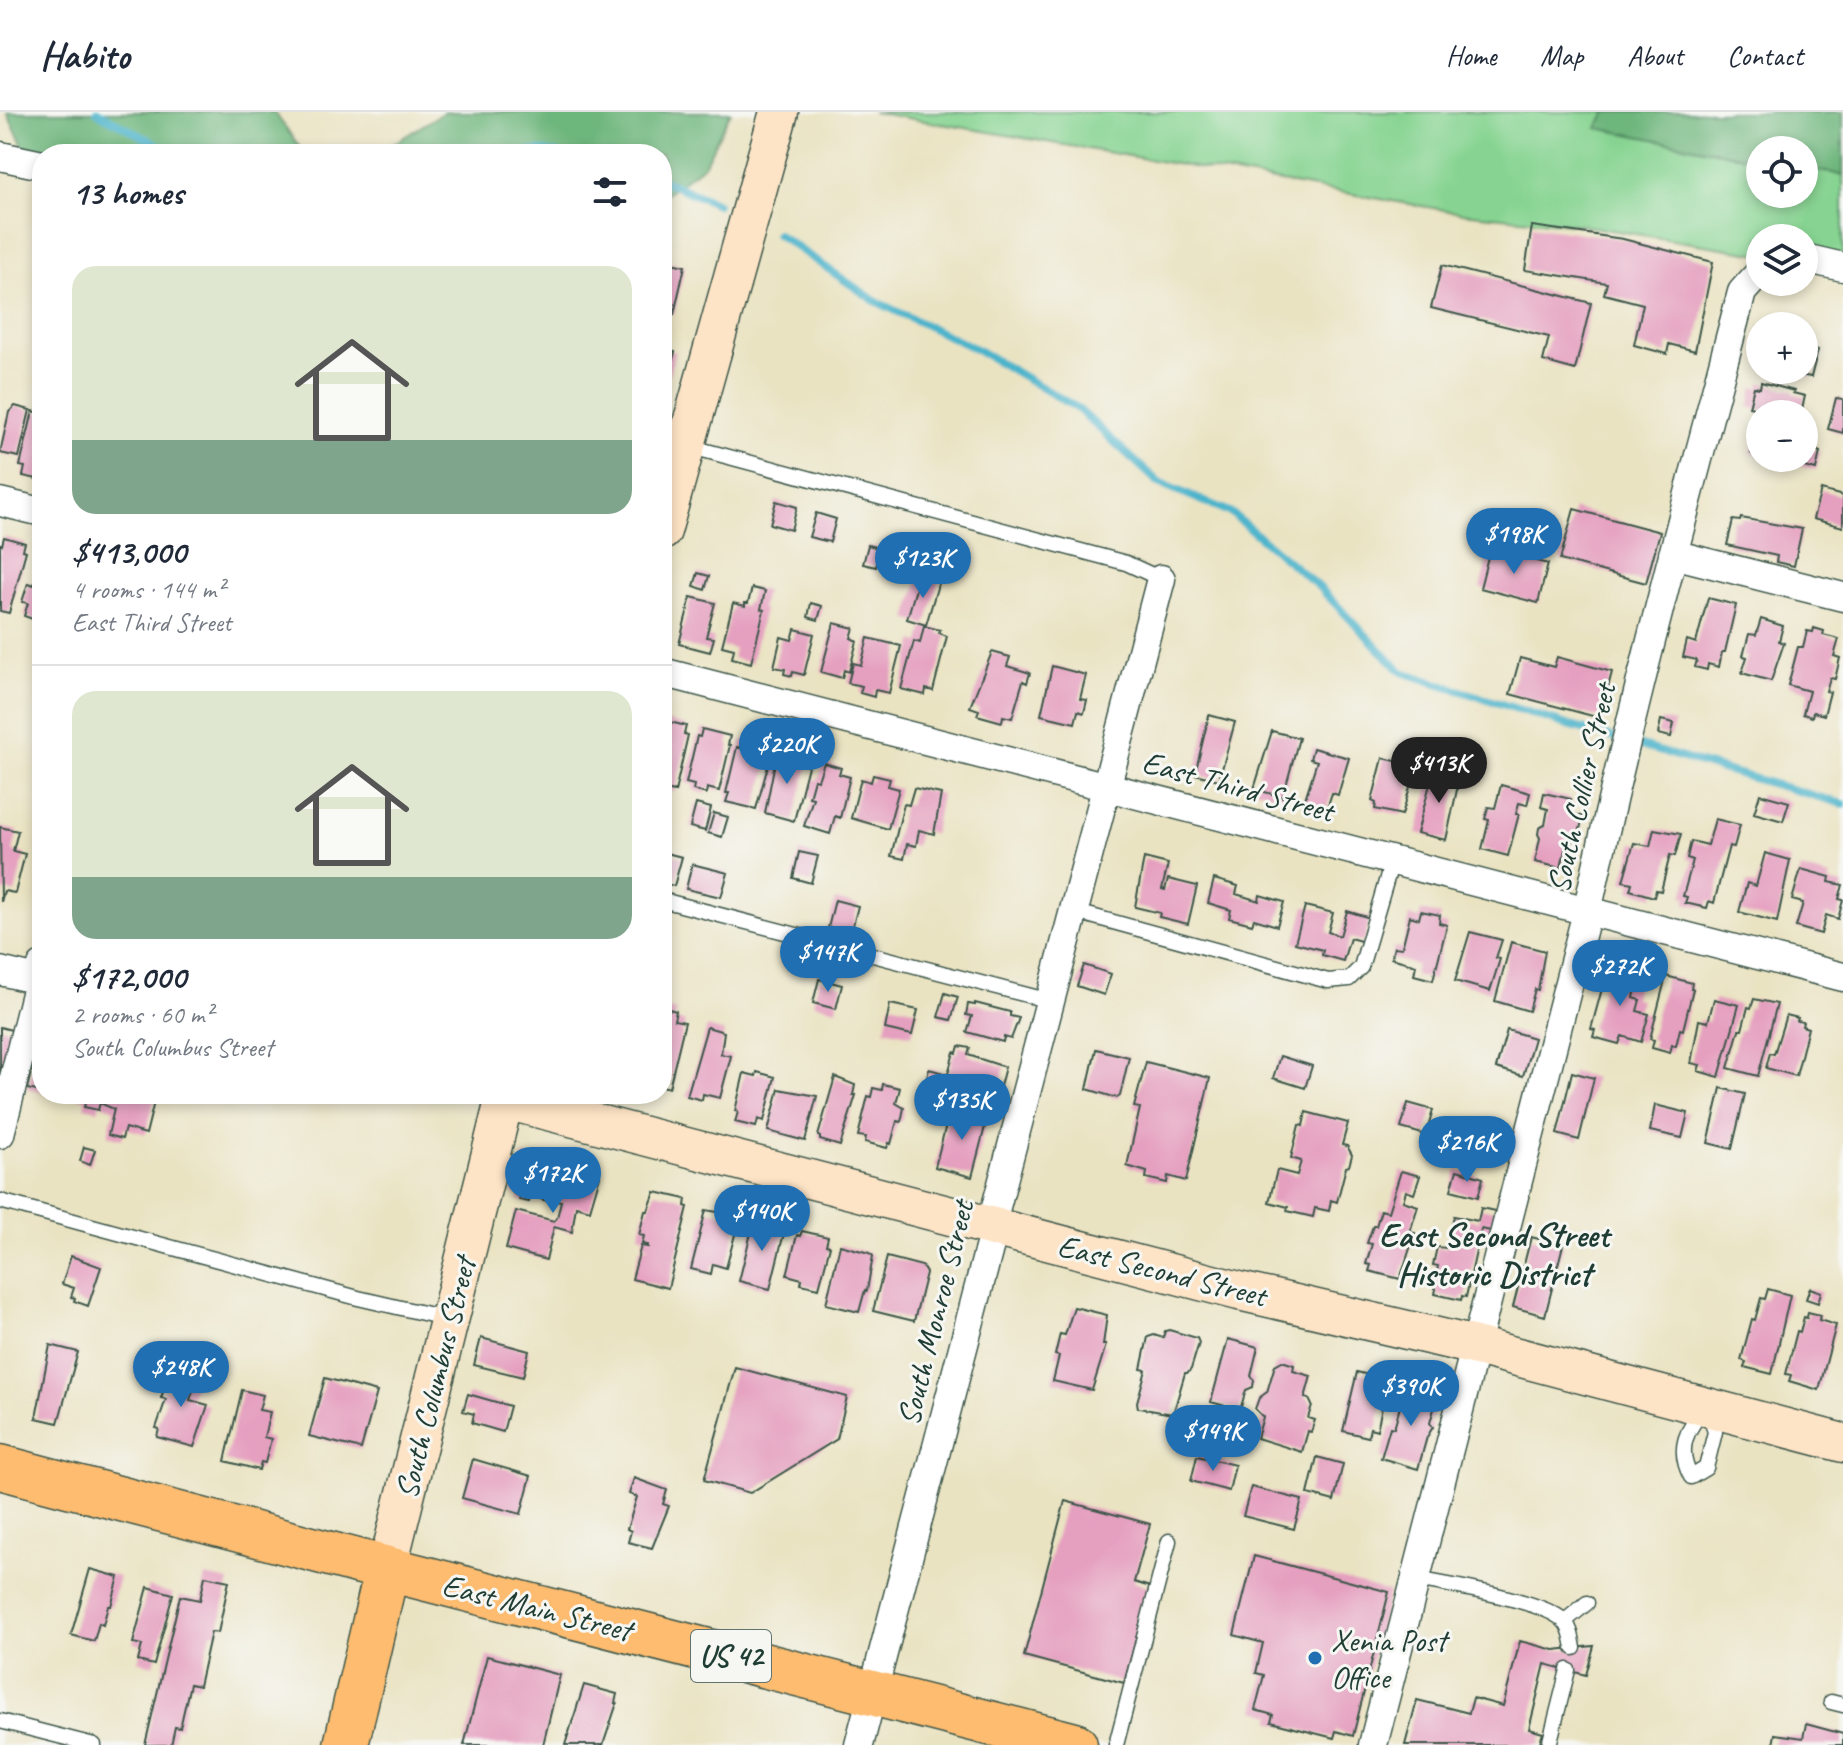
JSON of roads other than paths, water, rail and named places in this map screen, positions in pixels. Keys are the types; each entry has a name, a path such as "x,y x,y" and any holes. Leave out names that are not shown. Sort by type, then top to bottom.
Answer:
{"main road":[{"path":"672,494 779,112"},
{"name":"South Columbus Street","path":"387,1569 503,1104"},
{"name":"East Second Street","path":"529,1104 1239,1291 1476,1346 1843,1443"},
{"name":"East Main Street","path":"0,1467 1075,1745"},
{"path":"346,1745 387,1569"}],"street":[{"path":"0,156 32,163"},
{"path":"1818,261 1843,267"},
{"name":"South Collier Street","path":"1373,1745 1587,912 1673,554 1742,292 1746,288"},
{"path":"0,502 32,510"},
{"path":"1673,554 1843,597"},
{"name":"South Monroe Street","path":"859,1745 1161,579"},
{"name":"East Third Street","path":"672,675 1843,977"},
{"path":"0,971 32,975"},
{"path":"0,1134 32,1011"}],"lane":[{"path":"685,446 1126,563 1161,579"},
{"path":"1073,911 1328,981 1349,979 1361,967 1392,861"},
{"path":"672,903 1050,1001"},
{"path":"0,1201 358,1298 449,1319"},
{"path":"1116,1745 1169,1541"},
{"path":"1416,1579 1473,1589 1549,1610 1565,1621 1574,1648"},
{"path":"1565,1621 1587,1603"},
{"path":"1549,1745 1568,1670"},
{"path":"0,1721 94,1745"}],"waterway":[{"path":"97,112 156,144"},
{"path":"672,184 717,204"},
{"path":"777,234 875,301 978,350 1077,408 1159,483 1230,512 1319,587 1402,672 1561,723 1843,804"}],"place":[{"name":"Xenia Post Office","path":"1315,1658"}],"district":[{"name":"East Second Street Historic District","path":"1494,1254"}]}
